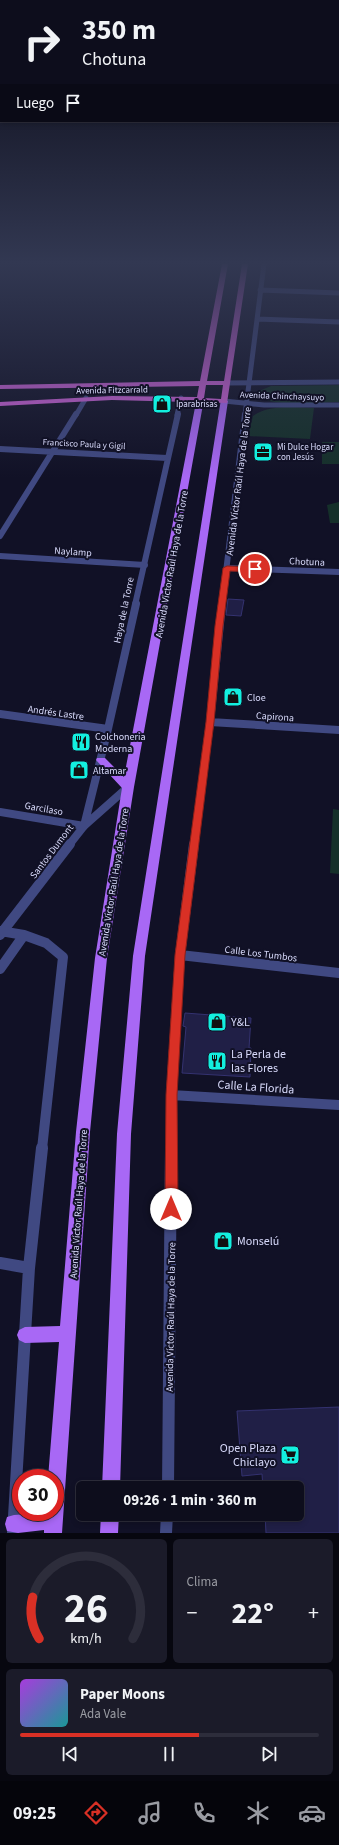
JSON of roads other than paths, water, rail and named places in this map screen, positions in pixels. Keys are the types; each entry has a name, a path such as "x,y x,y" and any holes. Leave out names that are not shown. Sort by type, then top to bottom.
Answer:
{"highway":[{"name":"Avenida Victor Raúl Haya de la Torre","path":"200,399 212,336"},
{"path":"224,401 234,336"},
{"name":"Avenida Fitzcarrald","path":"0,387 226,383"},
{"name":"Avenida Fitzcarrald","path":"0,404 86,398 181,398 224,401"}],"main road":[{"name":"Avenida Victor Raúl Haya de la Torre","path":"58,1469 83,1132 100,958 128,787 200,399"},
{"path":"111,1481 124,1134 139,956 224,401"},
{"path":"101,760 128,787"},
{"path":"25,1335 68,1334"},
{"path":"14,1529 43,1521"},
{"path":"109,1533 110,1521"}],"street":[{"name":"Avenida Víctor Raúl Haya de la Torre","path":"168,1481 172,1095 180,955 210,722 219,626 248,404 255,336"},
{"name":"Avenida Chinchaysuyo","path":"226,383 339,382"},
{"path":"0,536 54,452 86,398"},
{"name":"Haya de la Torre","path":"84,826 101,760 181,398"},
{"name":"Avenida Chinchaysuyo","path":"224,401 248,404 339,405"},
{"name":"Francisco Paula y Gigil","path":"0,449 167,458"},
{"name":"Naylamp","path":"0,556 145,565"},
{"name":"Chotuna","path":"227,568 339,572"},
{"name":"Andrés Lastre","path":"0,714 108,729"},
{"name":"Capirona","path":"210,722 339,730"},
{"name":"Santos Dumont","path":"1,933 84,826 128,787"},
{"name":"Garcilaso","path":"0,812 84,826"},
{"path":"1,933 24,935 46,943 63,957 29,1268 14,1529"},
{"path":"0,969 24,935"},
{"name":"Calle Los Tumbos","path":"180,955 339,973"},
{"name":"Calle La Florida","path":"172,1095 339,1105"},
{"path":"0,1263 29,1268"},
{"path":"166,1533 167,1521"}],"place":[{"name":"Iparabrisas","path":"162,404"},
{"name":"Mi Dulce Hogar con Jesús","path":"263,452"},
{"name":"Cloe","path":"233,697"},
{"name":"Colchoneria Moderna","path":"81,742"},
{"name":"Altamar","path":"79,770"},
{"name":"Y&L","path":"217,1022"},
{"name":"La Perla de las Flores","path":"217,1061"},
{"name":"Monselú","path":"223,1241"},
{"name":"Open Plaza Chiclayo","path":"290,1455"}]}
